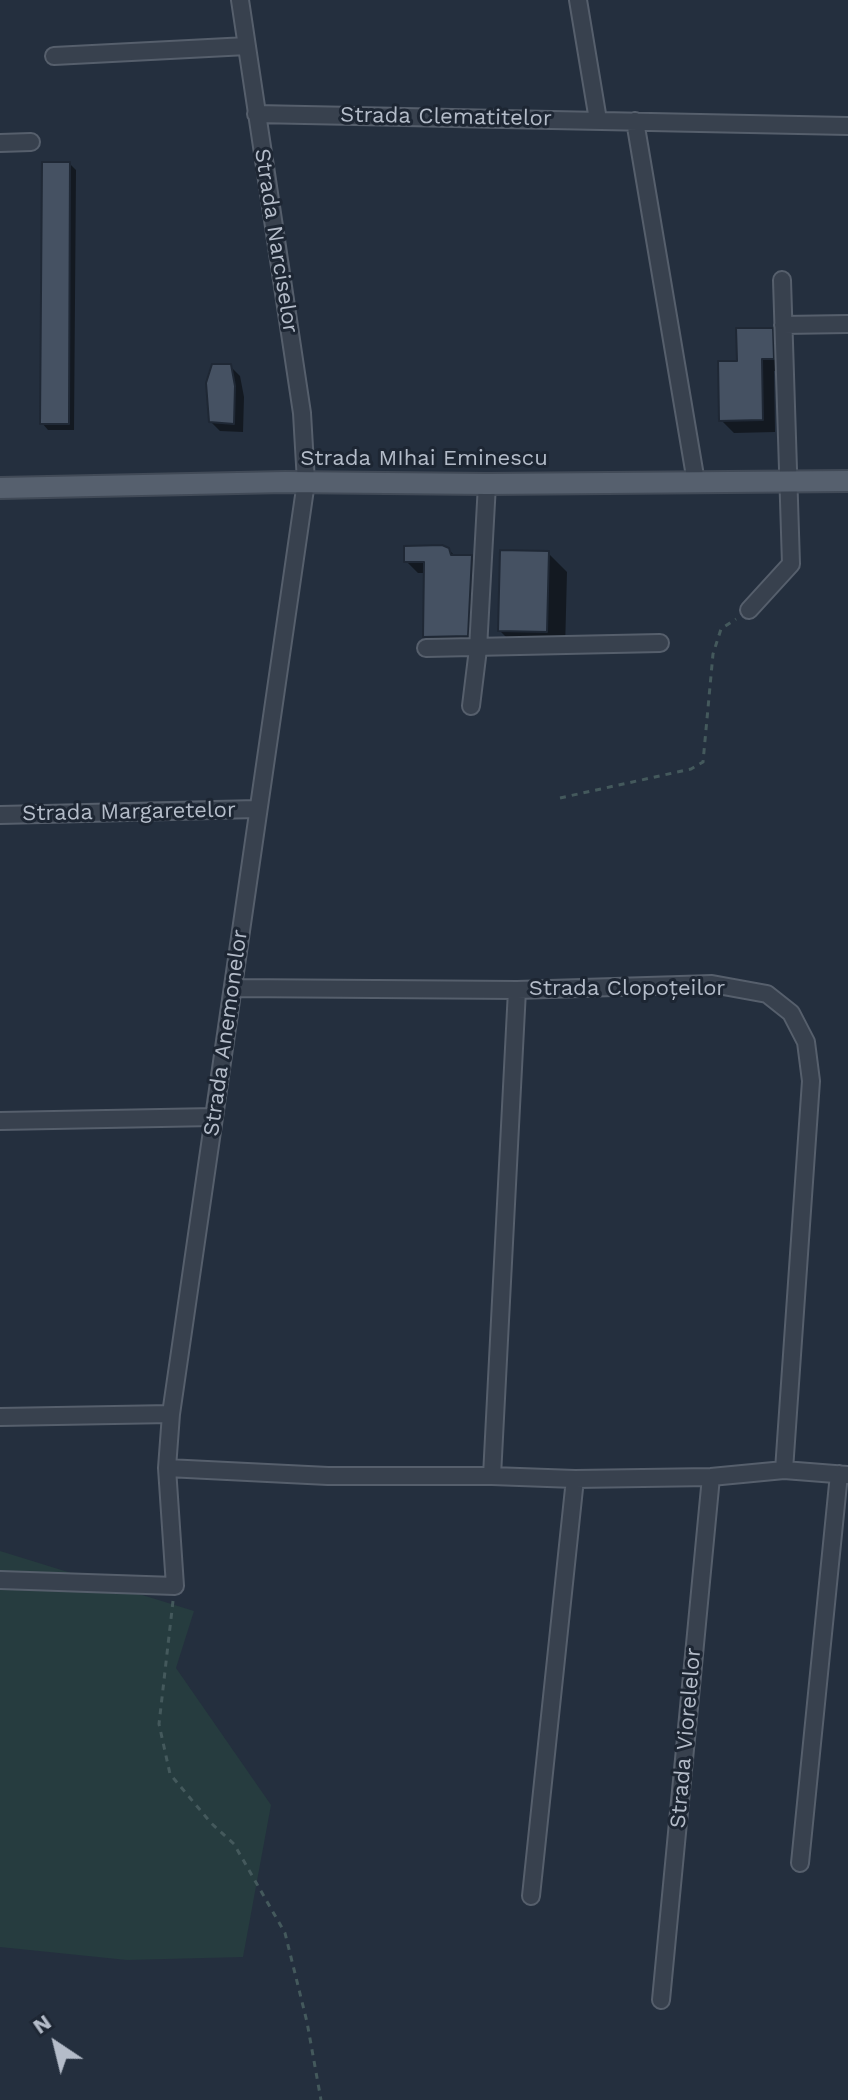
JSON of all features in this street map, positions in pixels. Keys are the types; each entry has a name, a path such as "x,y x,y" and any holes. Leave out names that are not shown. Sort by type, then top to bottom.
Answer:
{"main road":[{"name":"Strada MIhai Eminescu","path":"0,488 306,482 848,481"}],"street":[{"name":"Strada Narciselor","path":"240,0 302,413 306,482"},
{"path":"578,0 598,120"},
{"path":"54,56 247,46"},
{"name":"Strada Clematitelor","path":"256,114 848,126"},
{"path":"635,121 696,482"},
{"path":"0,143 31,142"},
{"path":"749,610 791,564 782,280"},
{"path":"783,325 848,324"},
{"name":"Strada Anemonelor","path":"175,1586 167,1468 171,1414 306,482"},
{"path":"471,706 478,649 487,484"},
{"path":"426,648 660,643"},
{"name":"Strada Margaretelor","path":"0,815 257,809"},
{"name":"Strada Clopoțeilor","path":"233,988 517,990 712,984 767,994 791,1013 806,1042 811,1081 784,1470"},
{"path":"492,1476 517,990"},
{"path":"0,1121 214,1117"},
{"path":"0,1417 171,1414"},
{"path":"167,1468 328,1476 575,1479 711,1477 784,1470 843,1475 800,1863"},
{"name":"Strada Viorelelor","path":"661,2000 711,1477"},
{"path":"531,1896 575,1479"},
{"path":"0,1580 175,1586"}],"path":[{"path":"560,798 691,769 703,762 713,654 721,629 749,610"},
{"path":"175,1586 159,1724 170,1774 211,1823 234,1844 285,1933 307,2022 321,2100"}],"green space":[{"path":"0,1551 194,1611 176,1668 271,1805 243,1957 127,1960 0,1947"}],"building":[{"path":"42,162 70,162 69,424 40,424"},
{"path":"736,328 773,328 774,359 762,359 763,420 719,421 718,361 737,361"},
{"path":"212,364 231,364 235,386 234,424 209,422 206,383"},
{"path":"442,545 449,548 451,555 472,555 468,636 423,637 424,562 404,562 404,546"},
{"path":"500,550 549,551 547,632 498,631"}]}
